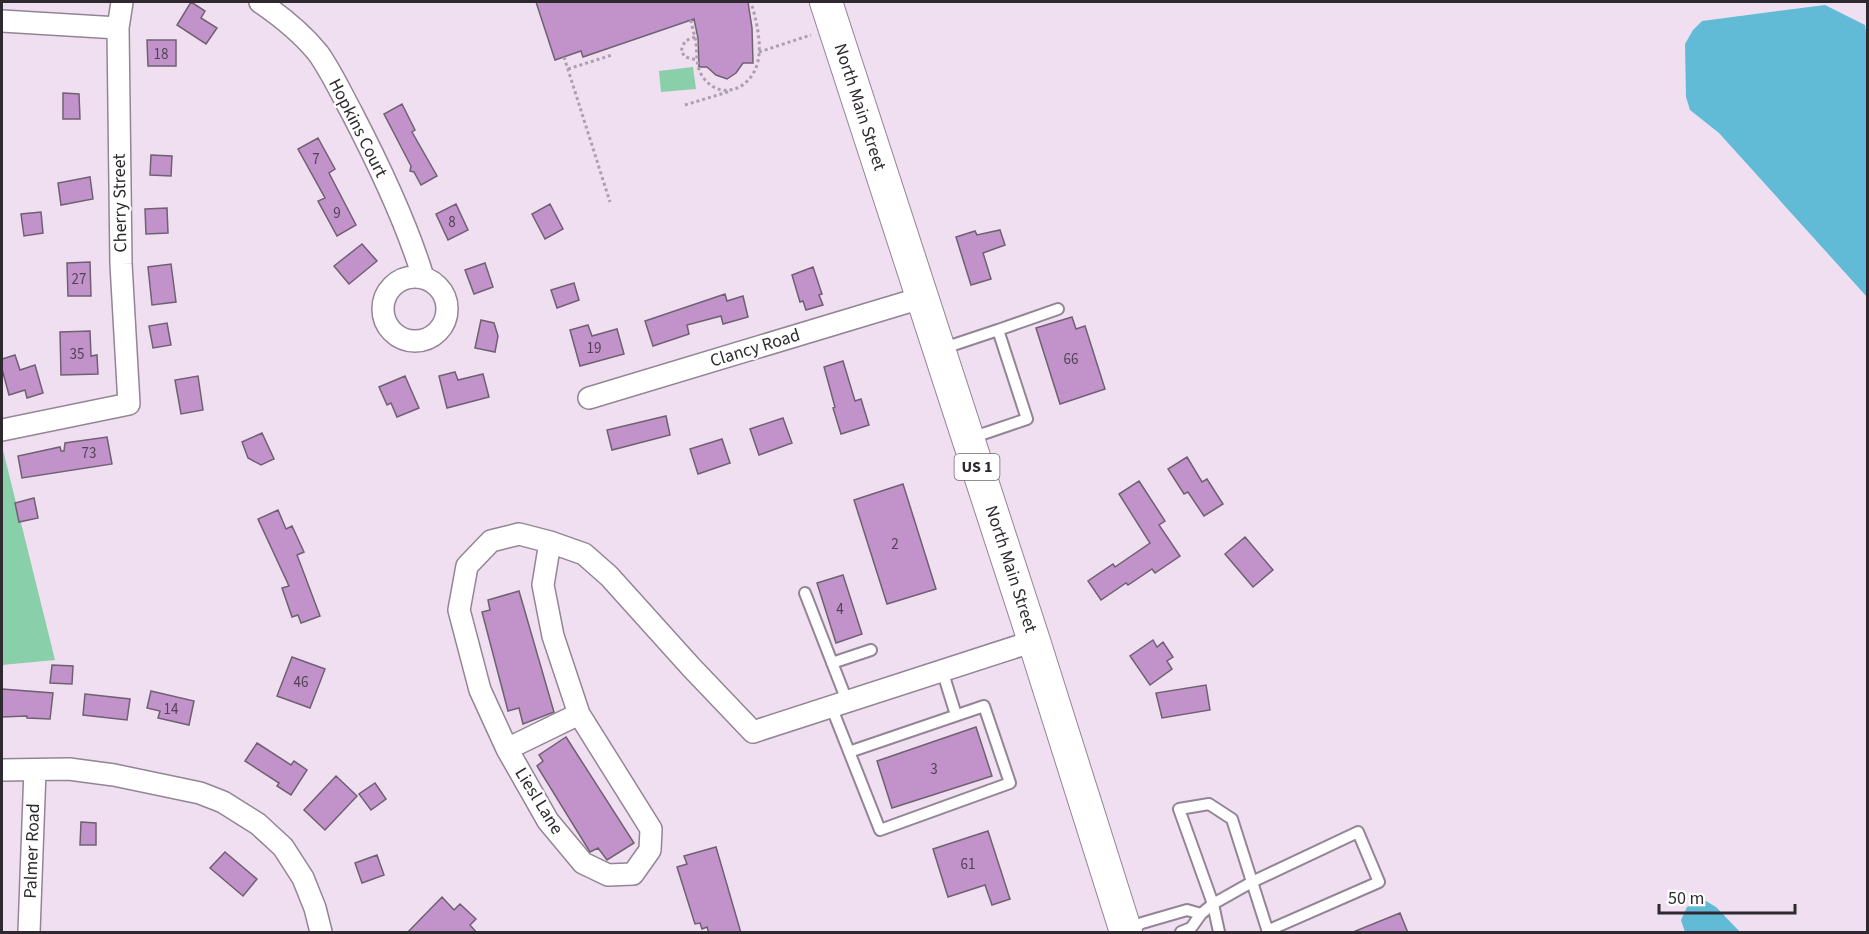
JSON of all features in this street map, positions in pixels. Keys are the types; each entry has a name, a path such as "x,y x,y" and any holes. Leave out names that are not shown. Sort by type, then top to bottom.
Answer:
{"main road":[{"name":"North Main Street","path":"826,2 1127,932"}],"street":[{"name":"Cherry Street","path":"2,430 129,404 121,264 118,28 123,2"},
{"name":"Hopkins Court","path":"260,2 293,25 318,54 338,87 369,146 414,249 423,278"},
{"path":"2,21 118,28"},
{"name":"Clancy Road","path":"589,398 921,298"},
{"name":"Liesl Lane","path":"550,542 543,585 553,636 579,714 651,829 650,850 633,874 608,875 583,863 548,820 507,749 480,690 459,610 467,566 491,542 519,534 550,542 584,554 609,576 753,732 1034,640"},
{"path":"507,749 579,714"},
{"path":"2,770 69,769 114,775 200,793 223,802 258,824 283,847 303,878 315,908 321,933"},
{"name":"Palmer Road","path":"29,933 35,770"}],"lane":[{"path":"939,350 1058,309"},
{"path":"968,439 1027,419 998,330"},
{"path":"805,593 832,663 849,752 880,830 1010,783 984,706 849,752"},
{"path":"832,663 872,650"},
{"path":"942,670 957,715"},
{"path":"1181,933 1191,928 1201,914 1213,904 1252,882 1358,832 1379,882 1268,932 1252,882 1232,819 1209,804 1179,809 1213,904 1219,933"},
{"path":"1127,932 1142,923 1187,910 1201,914"}],"path":[{"path":"685,105 735,90 746,84 753,75 759,51 751,2"},
{"path":"691,20 699,71 706,81 724,90 735,90"},
{"path":"759,51 811,35"},
{"path":"695,37 685,41 681,51 685,57 697,60"},
{"path":"568,69 612,55"},
{"path":"564,57 610,202"}],"green space":[{"path":"693,67 696,89 661,92 659,71"},
{"path":"2,446 55,660 2,665"}],"water":[{"path":"1825,5 1865,25 1867,38 1867,297 1719,133 1690,110 1686,97 1685,44 1693,30 1702,21"},
{"path":"1701,898 1716,907 1740,932 1685,932 1681,920 1687,907"}],"building":[{"path":"191,2 205,11 201,18 217,28 206,44 177,25"},
{"path":"536,2 748,2 752,28 753,63 743,63 736,73 727,79 716,75 707,67 699,67 698,38 694,19 583,57 581,51 555,60"},
{"path":"147,40 176,40 176,66 148,66"},
{"path":"63,93 79,94 80,119 63,119"},
{"path":"402,104 415,130 412,132 437,176 421,185 414,172 410,171 411,166 384,114"},
{"path":"318,138 335,169 329,173 356,225 337,236 318,201 325,198 298,149"},
{"path":"151,155 172,156 171,176 150,175"},
{"path":"90,177 93,199 61,205 58,183"},
{"path":"456,204 468,230 448,240 436,214"},
{"path":"550,204 563,229 545,239 532,214"},
{"path":"167,208 168,233 146,234 145,209"},
{"path":"41,212 43,233 24,236 21,214"},
{"path":"1000,230 1005,245 983,253 991,279 971,285 956,237 975,231 977,235"},
{"path":"362,244 377,261 349,284 334,266"},
{"path":"90,262 91,296 68,296 67,263"},
{"path":"485,263 493,287 474,294 465,270"},
{"path":"171,264 176,302 152,305 148,267"},
{"path":"813,267 822,294 819,295 823,305 806,310 803,301 800,302 792,275"},
{"path":"574,283 579,300 557,308 551,290"},
{"path":"725,294 727,301 743,296 748,317 723,324 721,316 687,325 689,334 653,346 645,321"},
{"path":"1072,317 1076,329 1085,326 1105,389 1060,404 1036,328"},
{"path":"481,320 494,323 498,336 495,352 475,348"},
{"path":"167,323 171,345 153,348 149,326"},
{"path":"588,325 592,336 617,329 624,354 580,366 570,330"},
{"path":"90,331 91,356 97,355 98,374 61,375 60,332"},
{"path":"15,355 20,370 35,365 43,393 27,398 25,390 9,395 2,369 2,359"},
{"path":"843,361 855,401 861,399 869,425 841,434 824,367"},
{"path":"455,372 458,380 483,374 489,397 447,408 439,376"},
{"path":"198,376 203,410 181,414 175,380"},
{"path":"405,376 419,408 397,417 391,403 387,405 379,387"},
{"path":"666,416 670,435 612,450 607,430"},
{"path":"783,418 792,443 759,455 750,429"},
{"path":"262,433 274,459 261,465 248,458 242,442"},
{"path":"107,437 112,464 22,478 18,456 60,447 61,451 64,451 65,443"},
{"path":"722,439 730,463 698,474 690,449"},
{"path":"1187,457 1202,482 1207,479 1223,504 1204,516 1188,492 1184,494 1168,469"},
{"path":"1139,481 1165,521 1159,525 1180,556 1155,573 1152,569 1128,585 1126,583 1101,600 1088,581 1113,564 1115,567 1150,543 1119,494"},
{"path":"903,484 936,589 887,604 854,500"},
{"path":"34,498 38,518 19,522 15,503"},
{"path":"278,510 286,529 292,526 304,552 297,555 320,616 301,623 298,615 292,617 282,588 289,586 258,519"},
{"path":"1245,537 1273,570 1253,587 1225,554"},
{"path":"843,575 862,634 836,643 817,583"},
{"path":"519,591 554,712 523,724 519,708 508,711 482,612 490,610 488,600"},
{"path":"1153,640 1157,647 1163,642 1173,657 1167,661 1172,669 1150,685 1130,656"},
{"path":"292,657 325,669 310,708 277,696"},
{"path":"52,665 73,666 72,684 50,683"},
{"path":"1206,685 1210,710 1162,718 1156,693"},
{"path":"2,689 53,693 50,719 27,718 27,716 2,717"},
{"path":"151,691 194,701 189,725 158,718 160,711 147,708"},
{"path":"85,694 130,699 127,720 83,715"},
{"path":"976,727 992,776 892,808 877,761"},
{"path":"566,737 634,843 607,860 598,848 590,852 537,766 543,761 539,755"},
{"path":"257,743 291,765 294,761 307,770 291,795 277,786 279,783 245,761"},
{"path":"336,776 357,796 325,830 304,810"},
{"path":"375,783 386,799 371,810 359,794"},
{"path":"81,822 96,823 96,845 80,845"},
{"path":"988,831 1010,899 992,905 985,885 948,897 933,849"},
{"path":"716,847 741,933 709,933 707,927 702,929 700,923 695,924 677,867 687,864 684,856"},
{"path":"225,852 257,879 243,896 210,868"},
{"path":"377,855 384,875 362,883 355,863"},
{"path":"442,897 454,910 460,904 476,919 470,925 477,933 407,933"},
{"path":"1400,913 1408,933 1353,932"}]}
